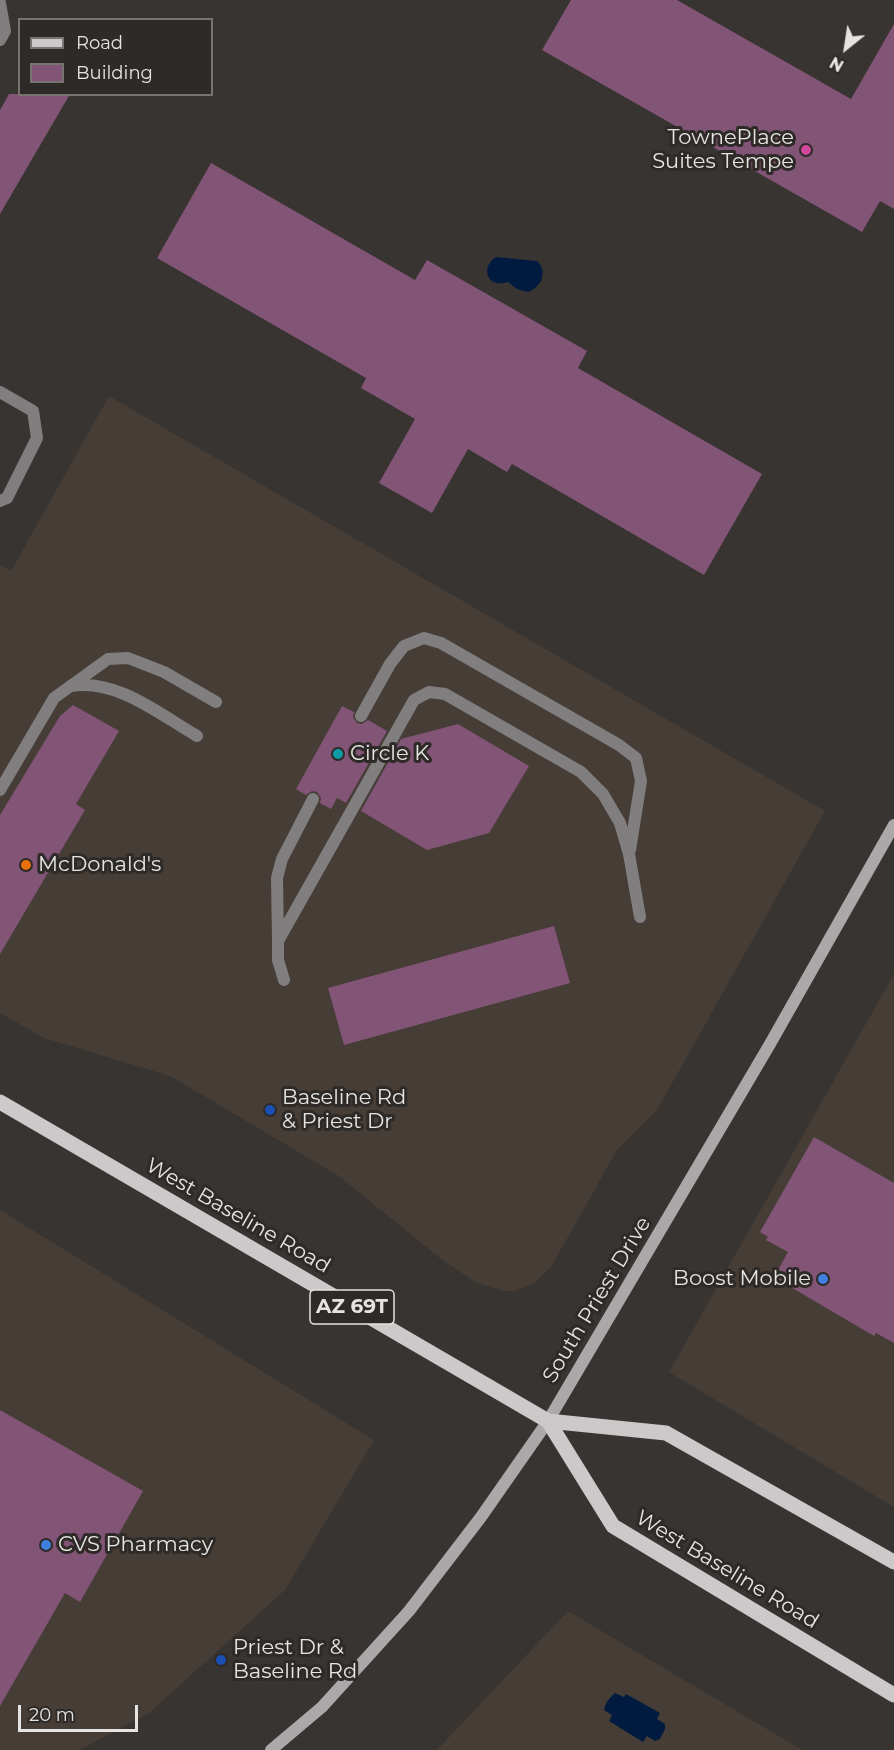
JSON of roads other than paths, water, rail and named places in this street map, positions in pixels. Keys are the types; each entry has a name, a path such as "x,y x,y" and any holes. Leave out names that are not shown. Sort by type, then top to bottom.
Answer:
{"main road":[{"name":"West Baseline Road","path":"0,1102 548,1420 666,1433 894,1562"},
{"name":"West Baseline Road","path":"548,1420 613,1526 894,1695"}],"street":[{"name":"South Priest Drive","path":"271,1750 322,1707 409,1611 481,1517 548,1420 752,1075 894,825"}],"lane":[{"path":"0,3 5,31 0,39"},
{"path":"0,392 33,411 37,438 7,498 0,501"},
{"path":"361,716 390,664 404,645 424,638 441,643 636,758 641,781 629,854"},
{"path":"0,790 54,698 108,658 128,658 164,672 216,702"},
{"path":"70,687 86,684 110,687 197,736"},
{"path":"278,941 414,700 429,692 445,694 581,772 603,794 620,823 629,854 640,917"},
{"path":"284,980 278,960 277,878 282,859 313,799"}],"water":[{"path":"496,257 537,261 543,274 540,283 528,292 517,289 508,282 501,283 491,280 488,276 488,266"},
{"path":"615,1693 624,1697 626,1694 660,1713 657,1719 665,1724 665,1729 660,1739 655,1741 647,1736 643,1742 609,1721 612,1715 604,1710 608,1700"}],"place":[{"name":"TownePlace Suites Tempe","path":"806,150"},
{"name":"Circle K","path":"338,754"},
{"name":"McDonald's","path":"26,865"},
{"name":"Baseline Rd & Priest Dr","path":"270,1110"},
{"name":"Boost Mobile","path":"823,1279"},
{"name":"CVS Pharmacy","path":"46,1545"},
{"name":"Priest Dr & Baseline Rd","path":"221,1660"}]}
